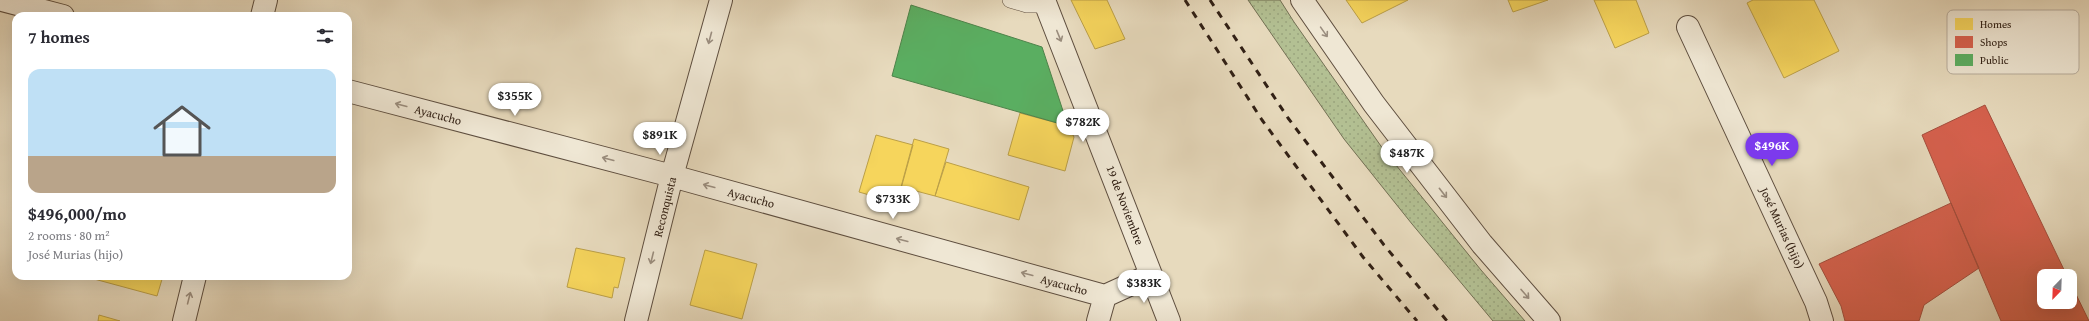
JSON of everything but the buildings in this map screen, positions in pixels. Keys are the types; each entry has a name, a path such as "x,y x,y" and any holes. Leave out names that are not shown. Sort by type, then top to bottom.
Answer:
{"street":[{"path":"2,0 48,12"},
{"path":"263,12 266,0"},
{"name":"Reconquista","path":"636,321 672,176 721,0"},
{"path":"1302,0 1374,104 1482,244 1549,321"},
{"name":"19 de Noviembre","path":"1045,3 1124,202 1169,321"},
{"name":"José Murias (hijo)","path":"1688,27 1816,302 1822,321"},
{"name":"Ayacucho","path":"352,92 672,176 1105,296"},
{"path":"1098,321 1105,296 1151,275"},
{"path":"184,321 194,280"}],"lane":[{"path":"1010,0 1027,5 1045,3"}],"green space":[{"path":"1248,0 1280,0 1383,149 1481,270 1525,321 1493,321 1412,224 1344,139"}],"railway":[{"path":"1185,0 1262,120 1363,257 1417,321"},
{"path":"1210,0 1288,118 1384,245 1447,321"}]}
